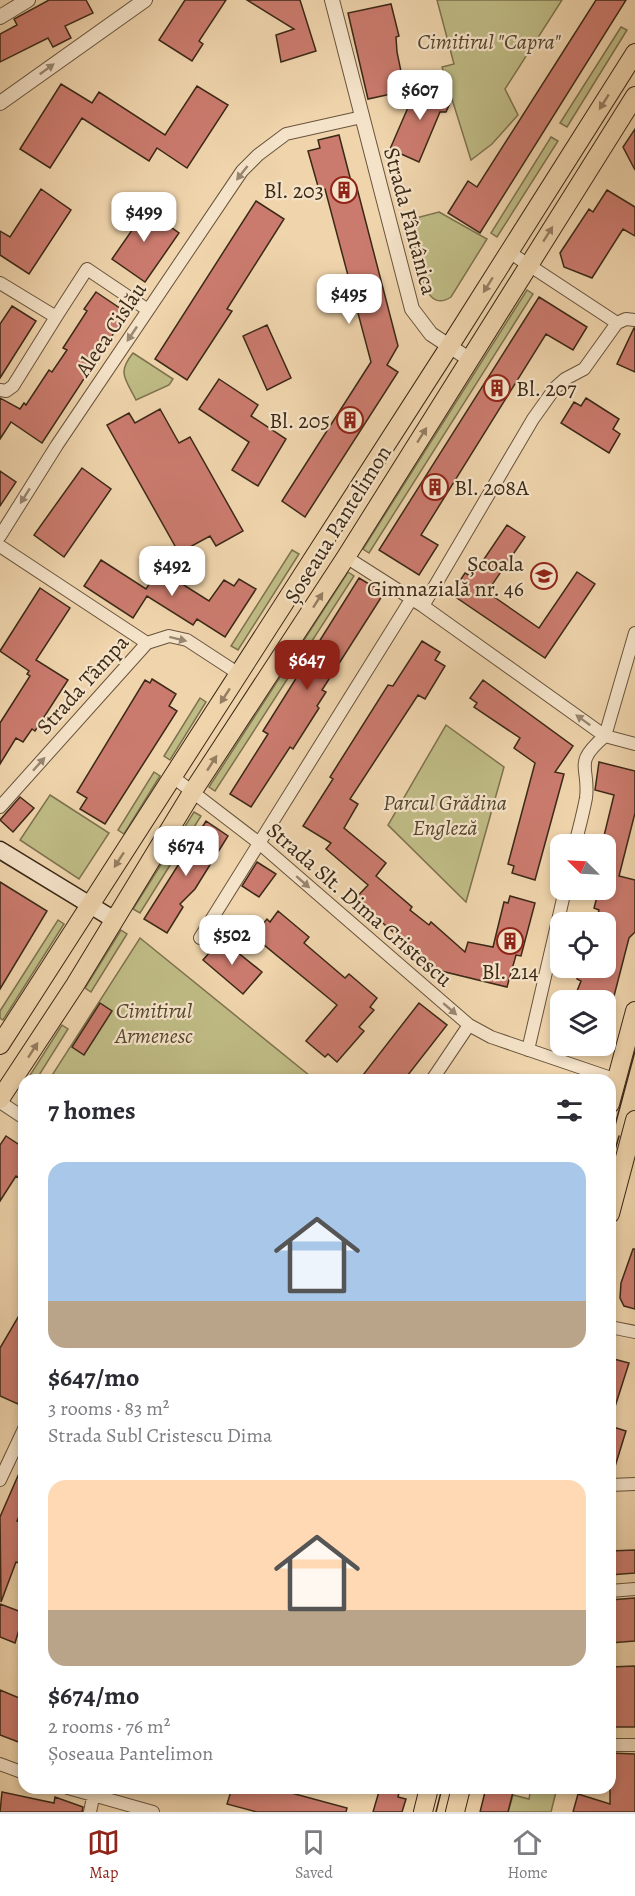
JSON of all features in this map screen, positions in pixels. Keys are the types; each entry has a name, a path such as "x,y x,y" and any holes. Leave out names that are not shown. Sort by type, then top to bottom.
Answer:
{"main road":[{"name":"Șoseaua Pantelimon","path":"0,1045 449,347 635,52"},
{"name":"Șoseaua Pantelimon","path":"0,1100 75,985 113,919 194,791 346,557 635,96"},
{"path":"0,850 113,919"},
{"path":"616,1083 635,1011"},
{"path":"616,1191 635,1120"},
{"path":"423,1812 428,1794"},
{"path":"454,1812 459,1794"}],"street":[{"path":"0,17 28,0"},
{"path":"0,104 145,0"},
{"name":"Strada Fântânica","path":"332,0 412,309 431,334 469,359"},
{"name":"Aleea Cislău","path":"0,536 57,445 242,171 286,134 362,117"},
{"path":"508,252 617,323"},
{"path":"0,390 6,391 13,386 87,269 148,310"},
{"path":"0,284 56,317"},
{"path":"423,606 533,419 555,388 565,379 584,369 617,323 627,319 635,320"},
{"name":"Strada Tâmpa","path":"0,546 147,643"},
{"path":"346,557 412,598 604,736 635,744"},
{"path":"200,938 412,598"},
{"path":"577,834 586,796 583,768 585,757 591,747 604,736 635,633"},
{"name":"Strada Tâmpa","path":"0,807 147,643 169,636 187,640 239,674"},
{"name":"Strada Slt. Dima Cristescu","path":"173,777 259,843 469,1025 528,1050 599,1074"},
{"path":"528,1050 563,900"},
{"path":"436,1074 469,1025"},
{"path":"0,1100 18,1114"},
{"path":"616,1328 635,1332"},
{"path":"0,1480 18,1442"},
{"path":"616,1485 635,1484"},
{"path":"616,1591 635,1589"},
{"path":"616,1745 635,1745"},
{"path":"0,1764 18,1771"},
{"path":"90,1812 94,1794"},
{"path":"100,1794 153,1812"}],"green space":[{"name":"Cimitirul \"Capra\"","path":"437,0 562,0 505,89 518,115 492,144 471,160 442,67 454,64"},
{"path":"621,27 627,30 567,127 560,123"},
{"path":"551,137 558,141 497,237 491,233"},
{"path":"439,212 487,239 451,297 443,301 433,298 425,287 408,220"},
{"path":"527,290 533,294 369,553 363,549"},
{"path":"133,353 173,379 169,385 136,400 124,376 125,366"},
{"path":"292,550 299,554 238,650 231,646"},
{"path":"348,572 354,576 215,791 209,787"},
{"path":"200,698 206,702 170,760 164,756"},
{"name":"Parcul Grădina Engleză","path":"446,725 504,767 466,902 388,825"},
{"path":"154,772 160,776 124,834 118,830"},
{"path":"50,795 109,833 79,879 20,840"},
{"path":"194,812 201,816 140,913 133,909"},
{"path":"58,920 64,924 3,1020 0,1018 0,1011"},
{"path":"121,930 127,934 91,992 85,988"},
{"name":"Cimitirul Armenesc","path":"140,938 308,1074 53,1074"},
{"path":"62,1025 68,1029 40,1074 31,1074"},
{"path":"530,1794 556,1794 551,1812 508,1812 513,1795 529,1799"}],"building":[{"path":"49,0 86,0 93,13 65,26 71,38 53,47 48,38 0,62 0,34 17,25 14,19"},
{"path":"185,0 226,0 199,41 203,44 192,61 159,40"},
{"path":"247,0 300,0 316,51 281,62 276,35 294,29"},
{"path":"596,0 626,0 480,233 448,213 468,181 477,187"},
{"path":"391,4 399,36 396,37 397,52 405,91 368,99 348,13"},
{"path":"419,82 434,85 445,91 451,101 446,112 440,112 419,162 390,149"},
{"path":"61,84 92,103 99,92 165,135 197,86 228,105 187,168 157,148 149,161 82,118 50,168 20,149"},
{"path":"635,129 635,170 623,147"},
{"path":"339,135 353,189 357,188 398,346 387,365 398,372 305,517 282,501 371,362 325,189 319,190 308,151 320,148 318,140"},
{"path":"41,189 71,210 29,274 0,255 0,231 10,237"},
{"path":"607,190 635,207 635,236 623,229 592,278 564,267 560,253 589,209 593,212"},
{"path":"256,201 284,219 227,309 232,311 187,380 155,359"},
{"path":"135,202 179,233 145,282 112,259 135,226 123,218"},
{"path":"96,292 127,313 42,443 11,422 0,439 0,398 20,409 24,403 26,405 49,370 52,372 67,350 63,348 87,311 84,309"},
{"path":"539,297 587,327 573,350 546,334 421,535 438,545 419,575 379,550"},
{"path":"12,306 36,321 0,378 0,324"},
{"path":"267,325 291,378 267,390 243,336"},
{"path":"635,328 635,372 617,364"},
{"path":"219,379 258,405 251,416 286,439 258,486 232,470 249,442 199,409"},
{"path":"586,398 619,419 613,429 620,434 609,453 561,423 574,402 581,406"},
{"path":"160,409 179,443 190,437 243,531 216,546 210,536 179,553 107,425 129,413 135,423"},
{"path":"82,468 111,489 64,557 34,535"},
{"path":"0,471 16,482 0,506"},
{"name":"Școala Gimnazială nr. 46","path":"507,525 525,537 487,592 539,628 577,572 595,584 545,658 457,598 465,586 459,582 465,573 472,577"},
{"path":"101,560 146,589 157,572 167,578 168,575 209,601 224,580 234,586 239,579 256,589 225,637 197,619 193,625 147,596 133,618 84,586"},
{"path":"359,578 384,593 322,690 326,692 317,706 319,708 293,749 290,747 251,807 230,794 268,734 263,731"},
{"path":"40,588 70,608 36,660 68,680 35,731 32,729 23,742 16,738 0,764 0,723 30,676 27,674 29,671 0,651"},
{"path":"422,641 440,652 435,660 445,666 425,699 418,695 350,799 358,804 344,828 386,863 376,876 412,907 410,910 429,925 431,922 465,952 468,942 493,947 504,902 508,903 510,896 535,903 521,956 516,955 507,987 437,970 355,899 368,885 326,849 331,843 303,826 333,779 330,777 388,685 393,686"},
{"path":"152,679 176,694 169,706 177,711 105,824 80,809 87,798 77,792 145,680 150,683"},
{"path":"483,680 573,746 555,772 564,774 535,880 512,873 514,866 508,864 535,763 514,748 520,738 474,707 477,703 470,698"},
{"path":"599,762 635,771 635,813 619,876 635,880 635,932 629,938 616,990 577,990 581,981 577,978 616,978 616,912 598,912 599,910 594,908 596,900 616,900 616,834 604,834 614,795 595,790"},
{"path":"20,797 34,808 13,832 0,820"},
{"path":"206,821 228,836 195,889 180,904 183,907 167,933 144,919"},
{"path":"257,862 276,874 259,897 242,886"},
{"path":"0,882 47,911 0,989"},
{"path":"278,911 309,937 304,943 345,978 349,974 377,998 370,1007 374,1010 359,1027 364,1031 337,1062 328,1054 325,1057 306,1041 337,1005 253,936 267,919 270,922"},
{"path":"221,939 262,972 243,994 203,960"},
{"path":"100,1003 112,1011 84,1055 72,1047"},
{"path":"419,1003 447,1025 409,1074 364,1074"},
{"path":"6,1136 18,1144 18,1177 16,1176 0,1201 0,1145"},
{"path":"633,1249 635,1249 635,1309 624,1306 620,1298 621,1283"},
{"path":"18,1317 18,1404 0,1396 0,1348"},
{"path":"616,1360 629,1363 616,1404"},
{"path":"616,1428 626,1431 616,1463"},
{"path":"18,1476 18,1563 16,1562 1,1602 0,1517"},
{"path":"635,1550 635,1573 616,1575 616,1551"},
{"path":"635,1598 635,1641 616,1643 616,1600"},
{"path":"0,1604 18,1611 18,1633 15,1643 0,1637"},
{"path":"635,1666 635,1727 616,1727 616,1667"},
{"path":"0,1690 18,1698 18,1742 0,1735"},
{"path":"616,1753 635,1754 635,1812 573,1812 578,1794 610,1804 610,1794 616,1794"},
{"path":"2,1792 54,1803 55,1797 83,1807 82,1812 0,1812"},
{"path":"230,1794 295,1794 347,1808 346,1812 257,1812 227,1804"},
{"path":"378,1794 399,1794 398,1797 406,1799 402,1812 373,1812"},
{"path":"484,1794 512,1794 508,1812 480,1812"}],"tram line":[{"path":"616,1122 635,1051"},
{"path":"616,1147 619,1136"},
{"path":"436,1812 440,1794"}],"place":[{"name":"Bl. 203","path":"344,190"},
{"name":"Bl. 207","path":"497,388"},
{"name":"Bl. 205","path":"350,420"},
{"name":"Bl. 208A","path":"435,487"},
{"name":"Școala Gimnazială nr. 46","path":"544,576"},
{"name":"Bl. 214","path":"510,941"}]}
